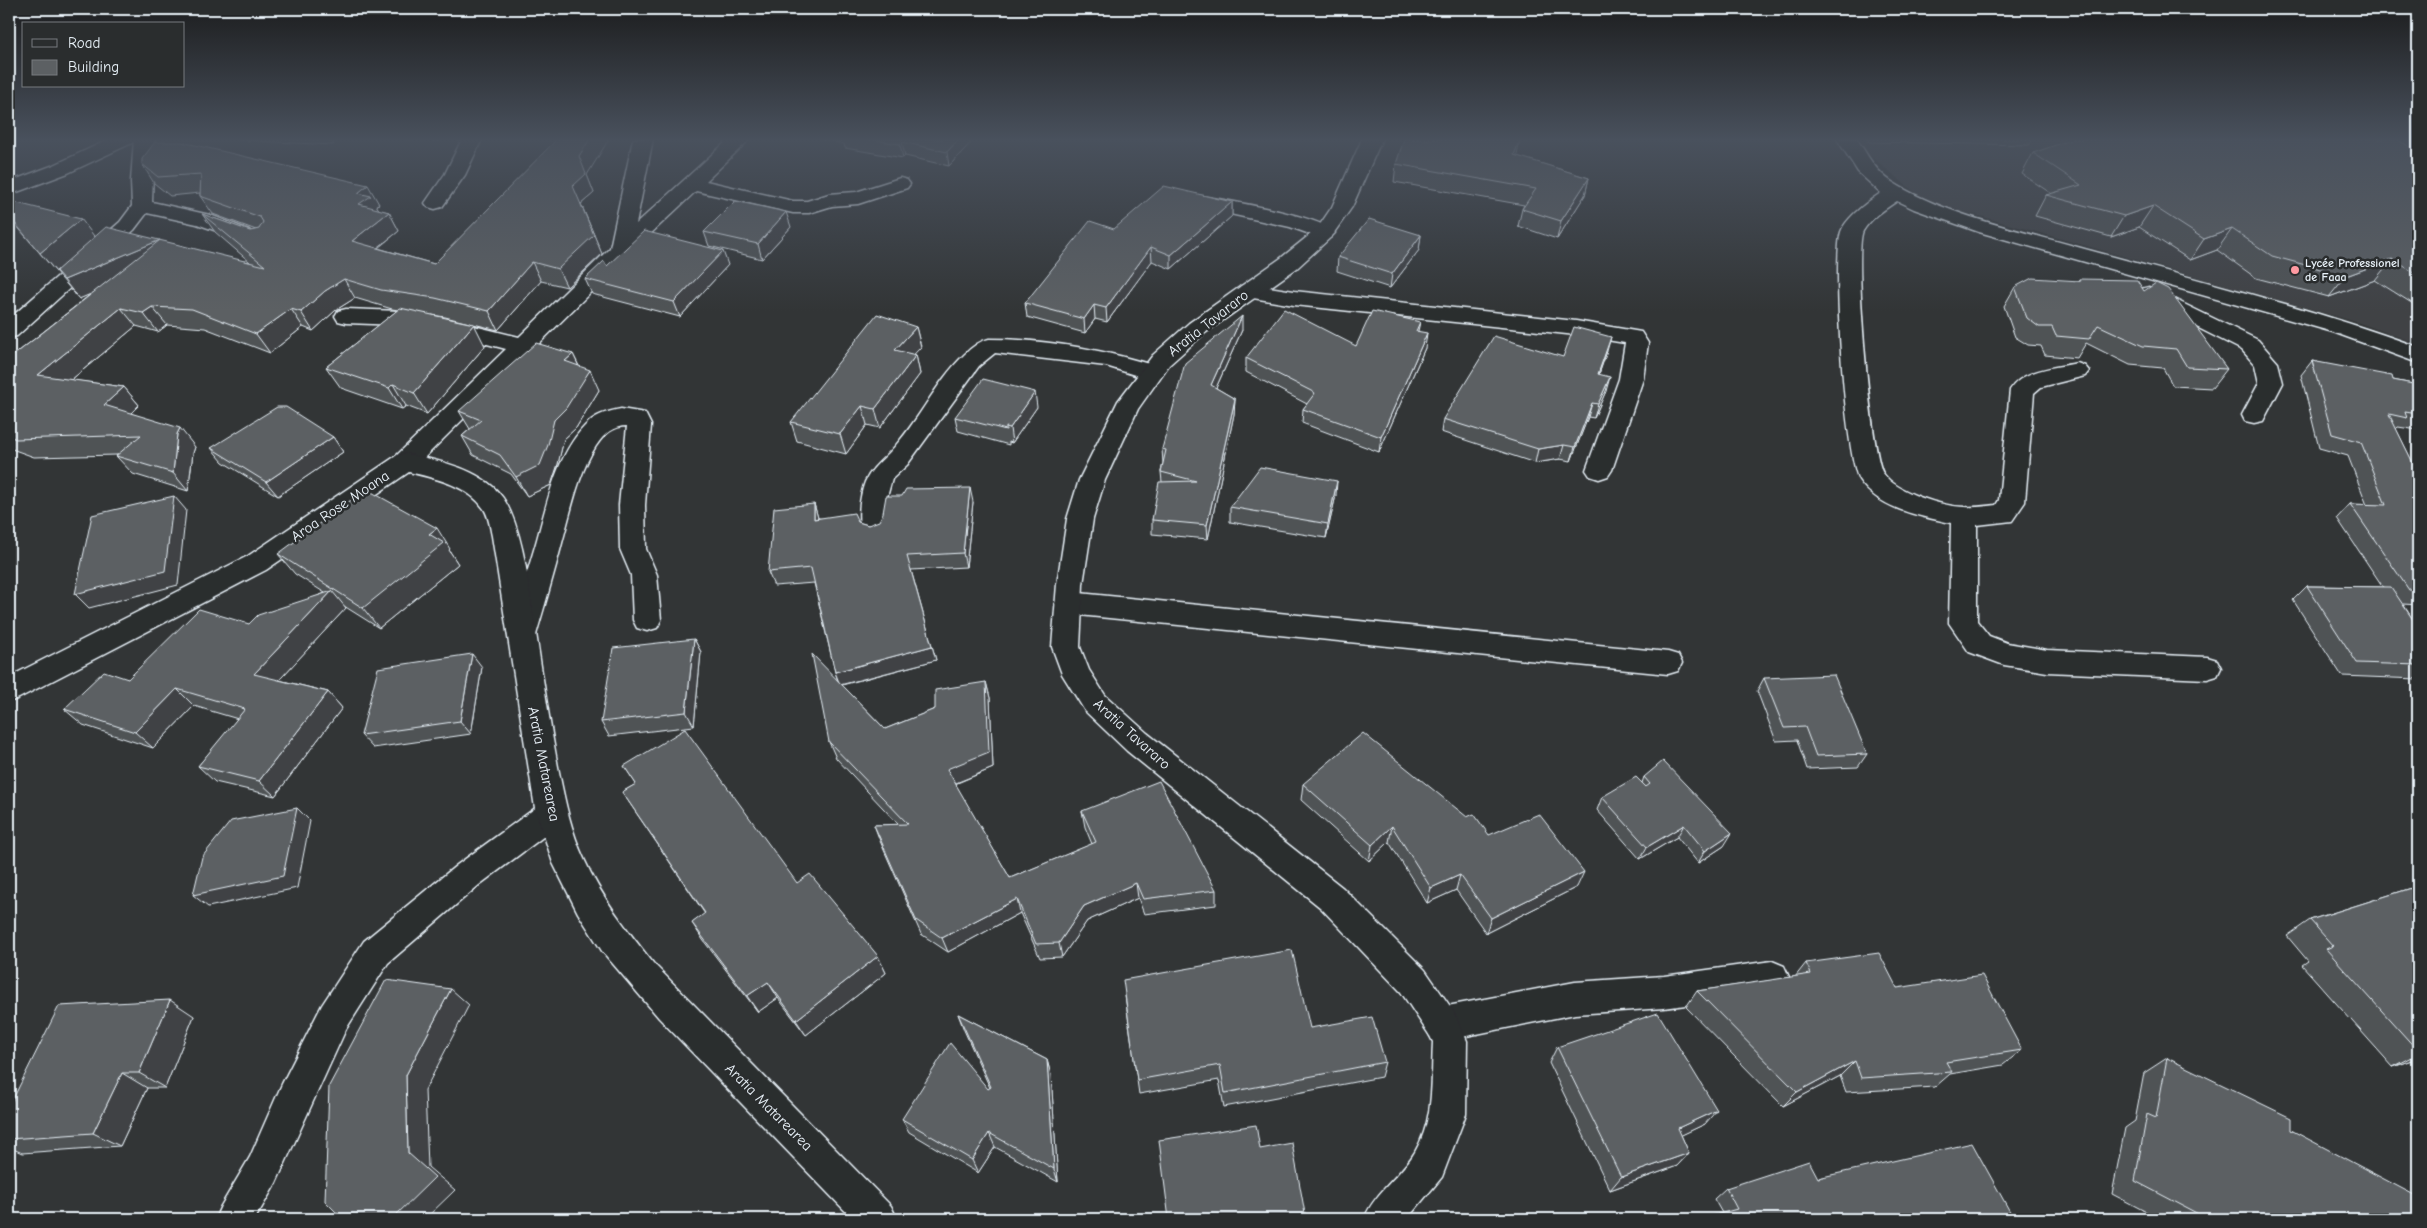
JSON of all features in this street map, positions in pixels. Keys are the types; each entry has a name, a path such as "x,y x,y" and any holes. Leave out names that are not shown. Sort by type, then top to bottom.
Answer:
{"street":[{"path":"9,331 127,226 142,206 141,196"},
{"path":"435,203 440,196"},
{"path":"620,250 631,196"},
{"name":"Aroa Rose Moana","path":"9,690 257,563 405,462 522,345 678,196"},
{"path":"746,196 793,207 809,207 830,200 863,196"},
{"path":"1179,196 1296,222 1324,233"},
{"name":"Aratia Tavararo","path":"1347,196 1342,207 1324,233 1289,264 1197,328 1151,372 1127,407 1092,480 1080,519 1069,603 1066,647 1076,674 1095,703 1137,742 1332,898 1413,981 1442,1024 1450,1041 1448,1114 1429,1164 1383,1219"},
{"path":"1888,196 1869,211 1852,232 1848,279 1858,408 1870,476 1891,496 1934,510 1964,517 2003,514 2012,502 2022,390 2032,381 2077,371"},
{"path":"1903,196 1921,205 1986,228 2341,327 2418,355"},
{"path":"142,206 203,219 262,242"},
{"path":"2079,253 2092,264 2250,345 2266,363 2271,383 2254,415"},
{"path":"1249,291 1294,298 1576,328 1632,338 1637,343 1631,380 1598,470"},
{"path":"346,316 400,318 445,326 522,345"},
{"path":"872,527 876,484 883,469 898,459 971,361 989,346 1007,346 1107,358 1151,372"},
{"path":"522,635 562,494 582,451 597,428 610,419 624,416 636,419 639,425 632,505 632,549 644,575 647,620"},
{"name":"Aratia Matarearea","path":"405,462 452,474 472,484 494,504 506,540 538,744 552,813 570,864 603,926 659,997 767,1103 878,1219"},
{"path":"1964,517 1963,623 1979,644 2004,654 2047,661 2207,668"},
{"path":"1069,603 1668,662"},
{"path":"234,1219 263,1170 295,1097 334,1017 376,952 468,875 552,813"},
{"path":"1442,1024 1575,998 1664,992 1772,977"}],"shaded area":[{"path":"1920,196 2418,196 2418,344 2359,323 1983,217 1929,204"}],"building":[{"path":"201,196 371,196 359,204 389,212 352,241 434,264 501,196 577,196 594,235 558,269 532,262 489,311 435,298 381,290 344,279 325,291 301,312 291,309 256,334 192,309 152,307 143,313 121,308 38,375 124,387 104,405 180,428 177,434 173,473 116,456 141,435 16,439 9,436 9,359 160,240 265,266 202,214 250,231 259,229 263,222 260,217"},
{"path":"1152,196 1208,196 1232,202 1171,255 1151,247 1106,308 1094,305 1084,319 1025,303 1090,221 1114,229"},
{"path":"1531,196 1577,196 1561,221 1522,209"},
{"path":"2051,196 2418,196 2418,275 2392,259 2346,276 2272,256 2232,229 2204,239 2153,206 2124,216"},
{"path":"9,201 81,219 40,253 9,216"},
{"path":"735,201 786,212 758,244 704,232"},
{"path":"1369,219 1421,235 1392,274 1338,257"},
{"path":"106,227 160,240 64,280 56,271"},
{"path":"644,231 723,251 674,302 585,279 604,261 607,266"},
{"path":"2032,278 2080,281 2079,279 2137,280 2144,291 2156,283 2168,289 2227,369 2187,367 2176,349 2143,346 2098,325 2089,339 2056,336 2052,327 2039,327 2027,318 2015,287"},
{"path":"400,308 474,324 414,393 393,384 389,388 326,367"},
{"path":"1284,309 1356,346 1372,311 1420,322 1416,331 1427,333 1381,437 1303,409 1315,393 1246,358"},
{"path":"877,314 916,327 895,350 916,355 875,409 862,406 840,434 791,422"},
{"path":"1242,316 1211,385 1235,399 1207,525 1152,520 1159,482 1196,481 1161,472 1166,450 1162,449 1185,363"},
{"path":"1574,327 1611,337 1598,374 1610,377 1598,404 1592,403 1575,447 1564,445 1538,449 1443,419 1494,336 1563,357"},
{"path":"536,343 573,354 565,361 590,370 566,408 554,420 548,445 540,465 516,477 500,455 462,436 481,420 459,411"},
{"path":"2312,361 2392,376 2393,380 2418,385 2418,414 2405,412 2407,418 2389,414 2418,473 2418,591 2409,590 2350,504 2386,505 2361,442 2332,434"},
{"path":"983,379 1035,392 1010,428 1006,427 1006,430 955,417"},
{"path":"277,407 286,407 333,437 266,482 211,448"},
{"path":"1260,467 1337,481 1328,524 1230,507"},
{"path":"970,488 963,553 907,556 932,646 835,672 811,568 768,572 774,508 814,504 814,519 854,513 858,522 868,525 879,521 883,513 886,496 902,496 906,489"},
{"path":"366,489 437,528 429,534 444,543 363,608 278,554"},
{"path":"174,496 165,571 75,594 92,515"},
{"path":"2307,586 2391,587 2418,627 2418,665 2357,663"},
{"path":"332,591 254,674 328,692 259,781 198,766 245,709 177,689 135,732 64,709 104,671 128,679 199,609 249,624 258,615"},
{"path":"694,639 686,712 601,722 613,648"},
{"path":"472,654 460,721 361,735 378,668"},
{"path":"812,654 885,729 935,709 935,690 986,682 989,752 947,769 1010,878 1096,842 1082,811 1159,781 1216,890 1143,899 1136,883 1084,906 1059,943 1036,944 1017,899 942,938 916,920 874,825 908,824 829,742"},
{"path":"1834,675 1867,754 1816,756 1805,727 1784,728 1764,678"},
{"path":"685,729 797,883 810,874 878,956 796,1020 768,982 747,996 692,923 705,913 622,792 636,784 624,766"},
{"path":"1363,733 1467,817 1474,814 1489,835 1539,814 1584,872 1491,918 1460,875 1431,888 1392,826 1372,845 1303,784"},
{"path":"1663,761 1732,833 1705,851 1684,825 1647,847 1602,797 1636,777 1646,787 1650,784 1644,777"},
{"path":"297,808 283,876 193,895 202,857 231,821"},
{"path":"2418,886 2418,1051 2326,949 2333,946 2310,920"},
{"path":"1292,950 1310,1028 1372,1017 1385,1062 1225,1093 1220,1065 1137,1080 1123,980"},
{"path":"1879,953 1897,988 1982,975 2022,1050 1946,1062 1952,1072 1861,1078 1855,1061 1797,1092 1697,991 1811,974 1806,963"},
{"path":"386,980 451,989 406,1075 408,1153 435,1177 392,1219 343,1219 325,1201 329,1086"},
{"path":"170,1000 139,1073 122,1073 93,1133 9,1139 9,1107 59,1006"},
{"path":"1658,1013 1717,1110 1678,1128 1689,1153 1621,1177 1557,1047"},
{"path":"958,1014 1047,1060 1054,1169 989,1133 972,1160 902,1119 950,1043 988,1089 991,1087"},
{"path":"2167,1058 2291,1118 2291,1130 2418,1197 2418,1219 2208,1219 2135,1181 2147,1114 2156,1118"},
{"path":"1256,1125 1260,1149 1292,1143 1306,1219 1169,1219 1159,1140"},
{"path":"1972,1143 2014,1219 1709,1219 1708,1217 1737,1209 1726,1188 1809,1161 1818,1178"}],"place":[{"name":"Lycée Professionel de Faaa","path":"2295,270"}]}
